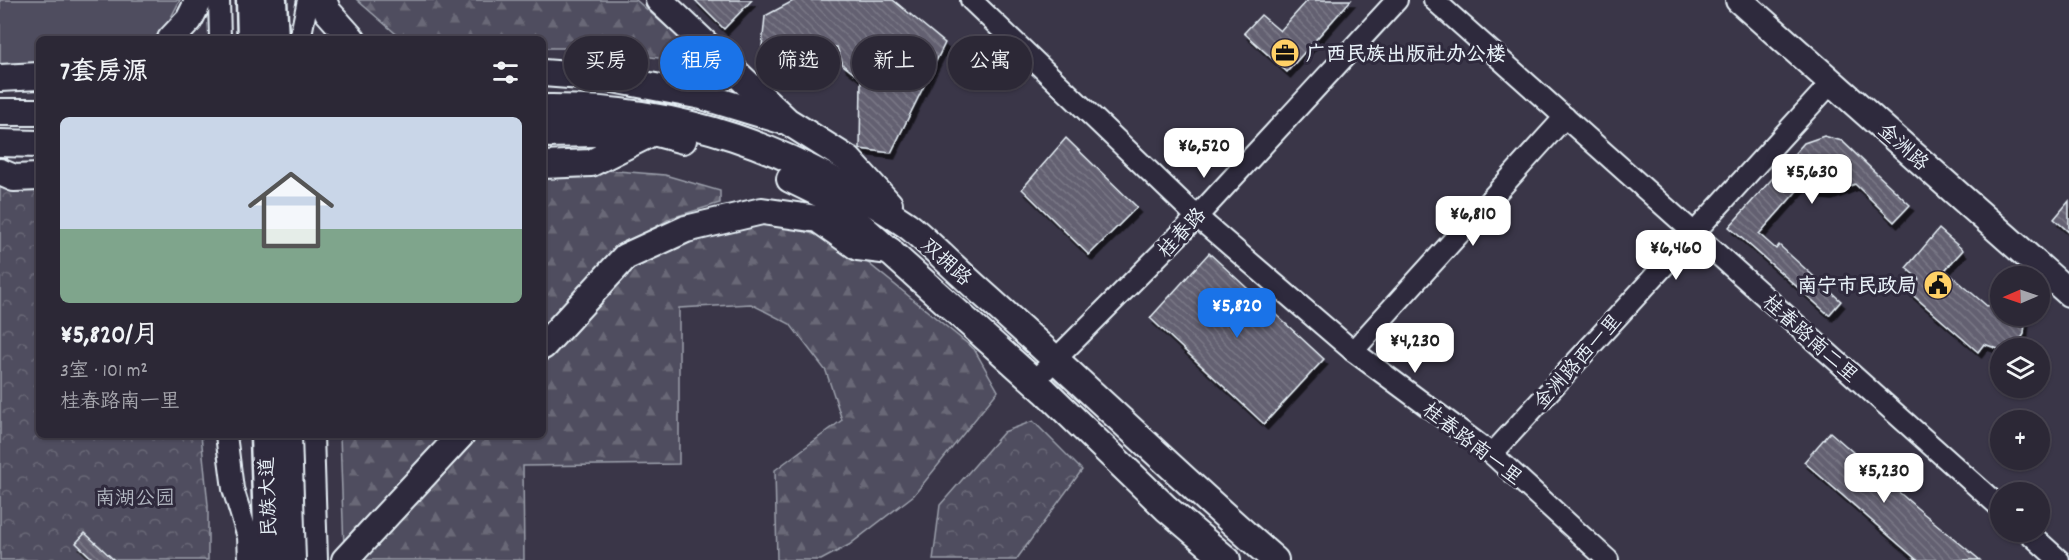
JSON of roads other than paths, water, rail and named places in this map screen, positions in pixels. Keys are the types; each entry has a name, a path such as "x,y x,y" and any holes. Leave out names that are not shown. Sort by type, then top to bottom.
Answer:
{"highway":[{"path":"251,0 252,36"},
{"path":"272,0 274,36"},
{"name":"民族大道","path":"265,438 269,560"},
{"name":"民族大道","path":"287,438 291,560"}],"main road":[{"path":"174,36 189,20 199,0"},
{"path":"323,0 328,12 349,36"},
{"path":"659,0 787,121 849,160 909,227"},
{"name":"金洲路","path":"1739,0 2069,292"},
{"path":"546,73 608,78 702,96 787,121"},
{"path":"0,78 36,76"},
{"name":"双拥路","path":"546,108 592,107 654,115 756,143 839,183 909,227 1056,360 1194,490 1275,560"},
{"path":"0,112 36,112"},
{"path":"546,165 591,163 653,132"},
{"name":"双拥路","path":"546,134 653,132 750,159 831,199 1034,381 1166,508 1227,560"},
{"path":"0,143 36,144"},
{"path":"0,172 14,178 36,177"},
{"path":"546,343 625,257 686,229 762,211 818,219 858,248 890,251"},
{"path":"345,560 457,438"}],"street":[{"path":"219,0 220,36"},
{"path":"301,36 308,0"},
{"name":"桂春路南一里","path":"971,0 1196,216 1353,351 1492,454 1608,560"},
{"name":"桂春路","path":"1034,381 1196,216 1397,0"},
{"name":"桂春路南二里","path":"1434,0 1990,498"},
{"name":"金洲路西一里","path":"1492,454 1832,82"},
{"path":"1353,351 1565,117"},
{"path":"226,438 233,489 248,537 249,560"},
{"path":"313,438 317,560"},
{"path":"2039,542 2059,560"}],"place":[{"name":"广西民族出版社办公楼","path":"1285,53"},
{"name":"南宁市民政局","path":"1938,285"}],"park label":[{"name":"南湖公园","path":"135,497"}]}
